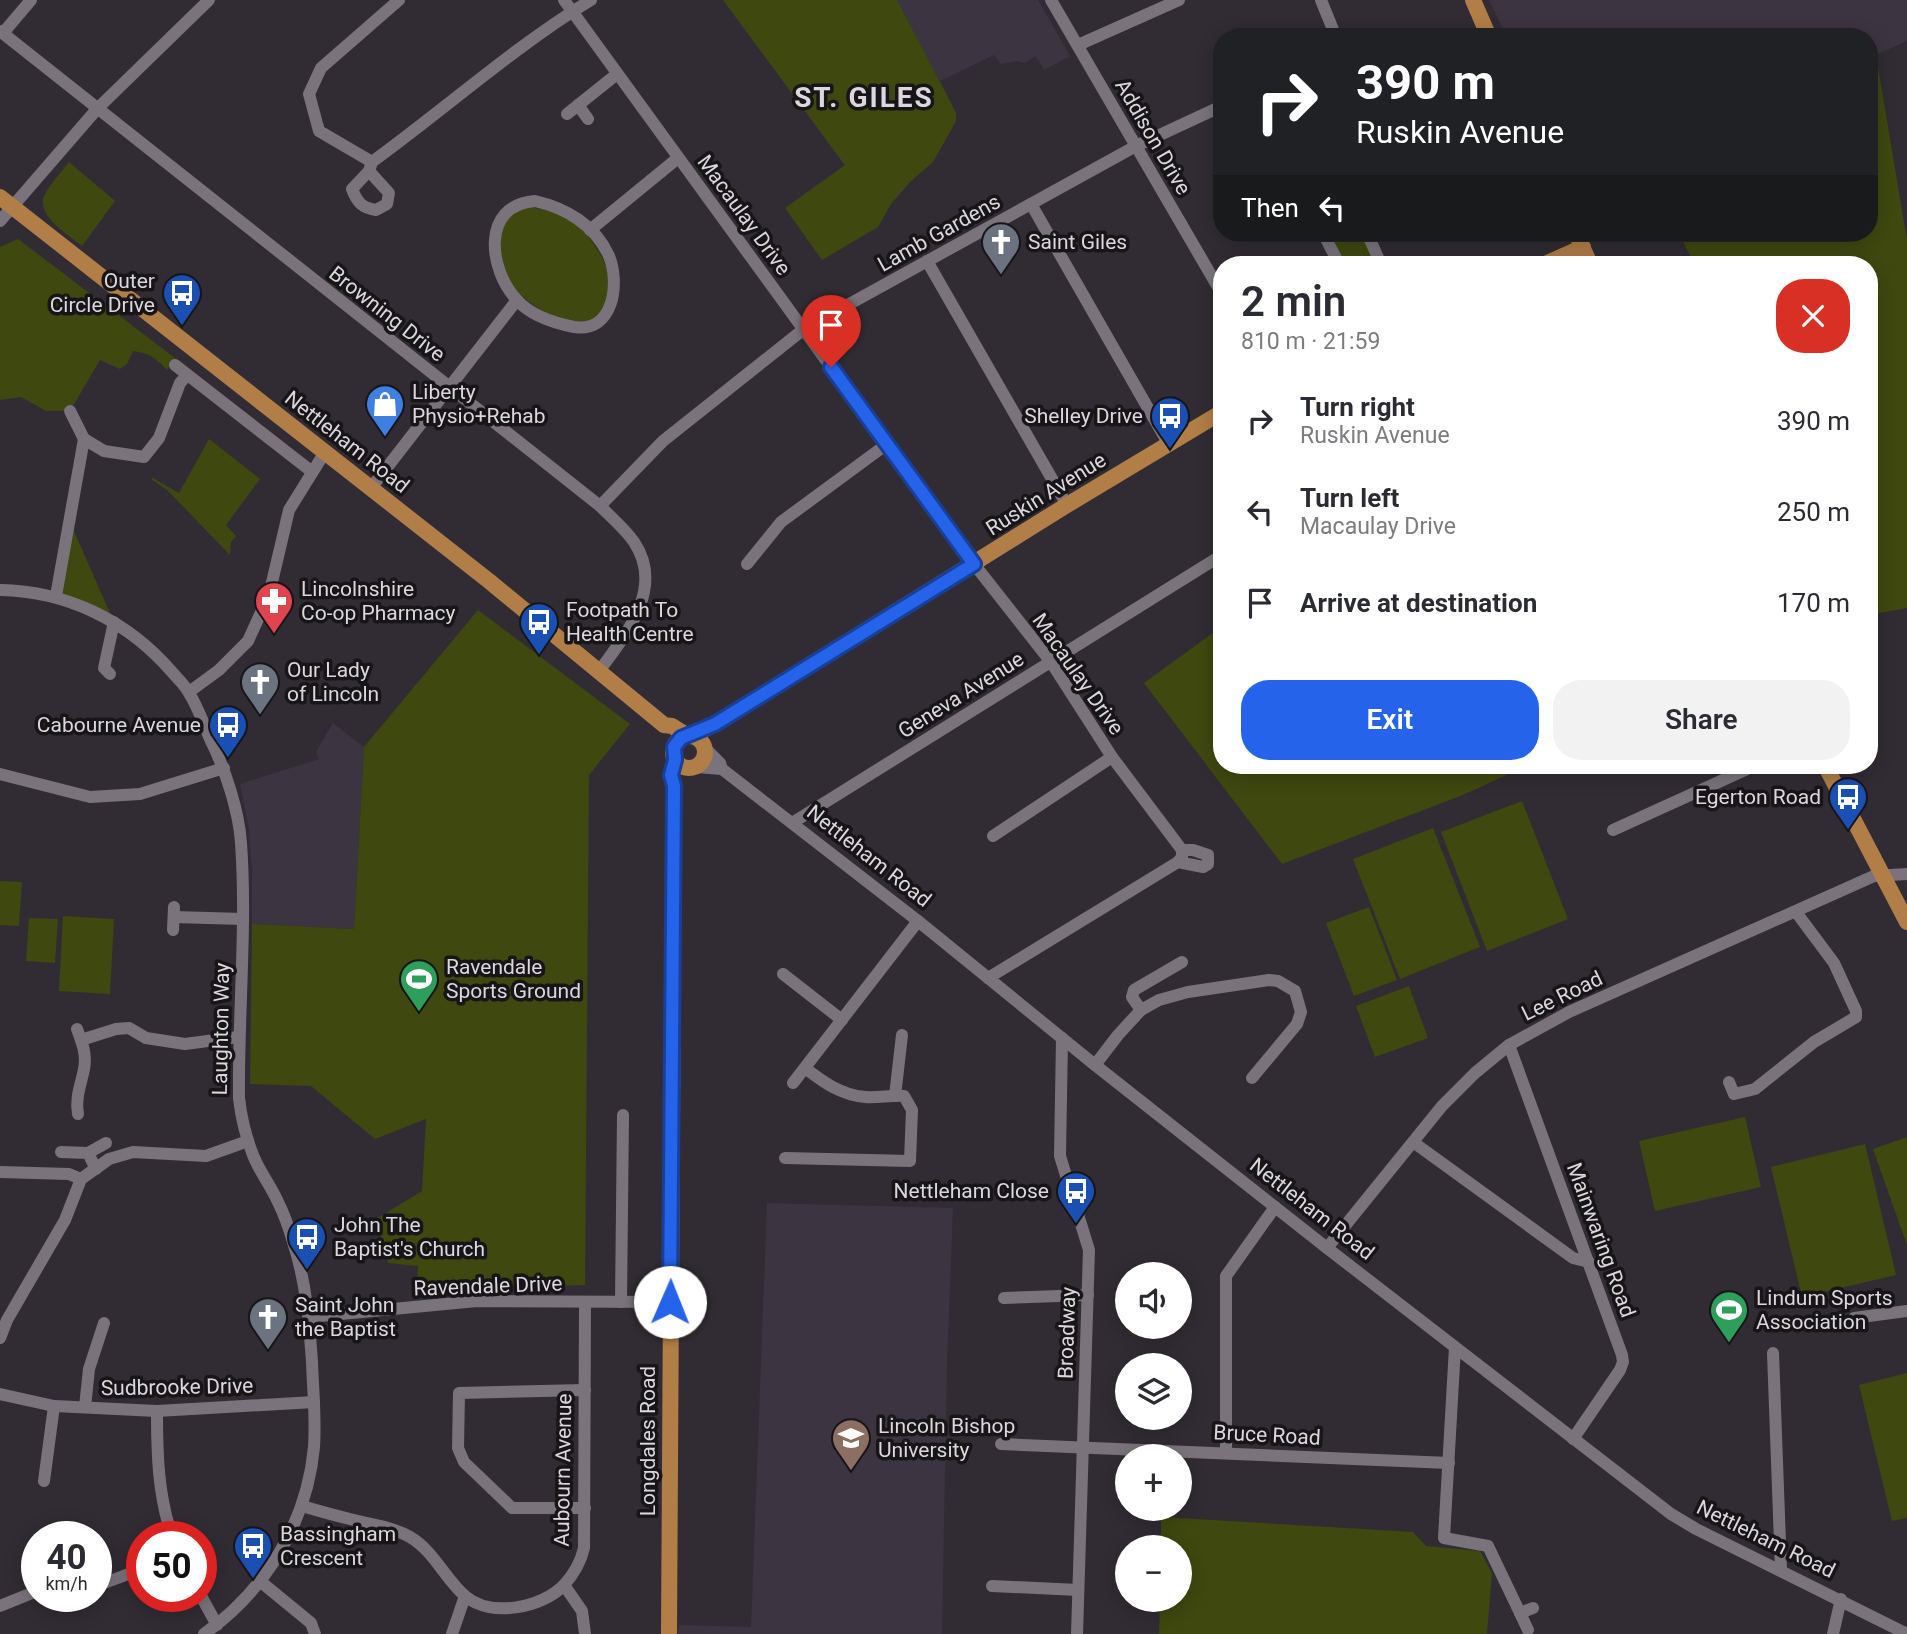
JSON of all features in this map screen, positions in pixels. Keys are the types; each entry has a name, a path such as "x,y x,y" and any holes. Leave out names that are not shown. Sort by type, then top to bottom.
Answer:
{"main road":[{"path":"1473,0 1485,28"},
{"name":"Nettleham Road","path":"6,202 600,670 664,724 689,736"},
{"path":"1556,256 1576,242"},
{"name":"Ruskin Avenue","path":"689,736 715,724 1213,417"},
{"path":"664,724 664,733 681,766 694,768"},
{"path":"674,786 704,760 705,748 715,724"},
{"path":"674,755 678,740 689,736 701,740 705,748"},
{"name":"Longdales Road","path":"669,1634 674,786 671,775 674,755"},
{"path":"1830,774 1907,922"}],"street":[{"path":"2,32 31,0"},
{"path":"0,221 6,202 209,0"},
{"path":"399,0 321,68 309,94 319,131 371,167 513,53 591,0"},
{"name":"Macaulay Drive","path":"565,0 974,564 1051,662 1180,856 988,978"},
{"name":"Addison Drive","path":"1051,0 1213,279"},
{"path":"1078,46 1180,0"},
{"path":"1321,0 1332,28"},
{"name":"Browning Drive","path":"2,32 600,506 633,541 640,553 645,581 644,596 634,623 600,670"},
{"path":"567,114 617,74"},
{"path":"578,105 588,119"},
{"name":"Lamb Gardens","path":"600,506 663,441 804,329 1136,146 1213,110"},
{"path":"590,230 678,158"},
{"path":"535,201 562,209 576,217 590,230 608,255 614,278 613,302 606,315 592,325 579,327 554,322 536,314 517,300 501,276 495,256 494,237 505,213 523,202 535,201"},
{"path":"1031,204 1168,443"},
{"path":"927,261 1067,505"},
{"path":"370,488 517,300"},
{"path":"175,365 311,471"},
{"path":"144,457 159,438 180,383 187,375"},
{"path":"70,411 84,439 104,451 144,457"},
{"path":"56,597 84,439"},
{"path":"747,564 782,522 887,444"},
{"path":"189,692 219,670 248,641 269,595 289,510 325,452"},
{"path":"144,457 148,470"},
{"name":"Geneva Avenue","path":"792,823 1213,561"},
{"name":"Laughton Way","path":"0,590 56,597 86,607 114,622 157,655 189,692 224,768 241,840 243,919 239,1098 254,1158 279,1202 302,1273 309,1317 314,1450 302,1506 285,1545 261,1582 217,1625 204,1634"},
{"path":"103,671 114,622"},
{"name":"Nettleham Road","path":"705,748 722,769 918,921 1095,1065 1678,1519 1907,1634"},
{"path":"993,836 1112,757"},
{"path":"0,774 90,797 140,794 224,768"},
{"path":"694,768 722,769"},
{"path":"1614,830 1736,774"},
{"name":"Lee Road","path":"1327,1248 1458,1089 1509,1045 1569,1012 1874,876 1907,874"},
{"path":"1728,1082 1734,1094 1755,1089 1814,1042 1856,1017 1856,1011 1834,962 1796,912"},
{"path":"174,918 243,919"},
{"path":"793,1083 918,921"},
{"path":"1141,1010 1132,997 1134,990 1182,962"},
{"path":"783,974 842,1020"},
{"path":"1095,1065 1141,1010 1159,1000 1188,992 1269,980 1287,985 1295,991 1301,1012 1297,1024 1254,1070"},
{"path":"78,1114 76,1101 85,1068 85,1054 79,1035 129,1028 146,1038 185,1044 239,1037"},
{"path":"895,1096 902,1035"},
{"name":"Broadway","path":"1062,1038 1060,1156 1089,1250 1077,1634"},
{"name":"Mainwaring Road","path":"1509,1045 1623,1362 1573,1439"},
{"path":"785,1157 910,1161 912,1110 904,1097 866,1097 845,1093 821,1081 805,1068"},
{"path":"621,1303 623,1115"},
{"path":"0,1338 7,1320 65,1220 81,1180 109,1159 134,1152 206,1156 248,1141"},
{"path":"1413,1142 1573,1258 1589,1262"},
{"path":"61,1152 89,1153 106,1143"},
{"path":"89,1153 96,1169"},
{"path":"0,1172 69,1174 81,1180"},
{"path":"1226,1453 1226,1276 1275,1207"},
{"path":"1004,1298 1088,1295"},
{"name":"Ravendale Drive","path":"309,1317 477,1301 670,1302"},
{"name":"Aubourn Avenue","path":"564,1585 578,1565 583,1551 585,1302"},
{"path":"1854,1318 1907,1311"},
{"path":"85,1408 89,1369 104,1323"},
{"path":"1455,1347 1444,1538 1488,1546 1528,1630"},
{"path":"1773,1353 1781,1570"},
{"path":"584,1390 459,1393 457,1448 464,1462 512,1508 585,1508"},
{"name":"Sudbrooke Drive","path":"0,1394 54,1406 157,1411 314,1402"},
{"path":"44,1481 54,1406"},
{"path":"157,1411 158,1467 167,1521"},
{"name":"Bruce Road","path":"1001,1444 1449,1462"},
{"path":"302,1506 383,1527 412,1538 440,1565 465,1596 488,1606 516,1607 546,1598 564,1585 582,1611 585,1634"},
{"path":"261,1582 311,1623 315,1634"},
{"path":"992,1586 1078,1590"},
{"path":"452,1634 465,1596"},
{"path":"0,1606 21,1597"},
{"path":"1833,1634 1841,1599"},
{"path":"1520,1614 1533,1608"},
{"path":"210,1612 217,1625"}],"shaded area":[{"path":"723,0 1038,0 1070,56 1044,70 1036,56 1025,63 1017,61 1001,64 994,55 940,81 956,113 956,121 933,162 910,182 891,204 878,227 845,166"},
{"path":"1489,0 1907,0 1907,41 1878,54 1878,28 1503,28"},
{"path":"333,723 364,747 354,929 252,924 249,830 240,784 319,759 316,752"},
{"name":"Lincoln Bishop University","path":"767,1203 953,1208 942,1634 678,1634 679,1625 751,1627"}],"green space":[{"path":"723,0 897,0 956,113 956,121 933,162 910,182 891,204 878,227 822,260 785,208 845,165"},
{"path":"1878,67 1907,240 1907,608 1878,613 1878,256 1690,256 1683,242 1878,242"},
{"path":"69,162 115,201 82,246 51,220 43,207 47,190"},
{"path":"526,207 552,212 571,220 585,232 600,254 609,278 610,290 601,312 590,320 563,320 548,314 533,305 511,284 503,268 501,230 513,215"},
{"path":"18,239 175,358 167,370 152,357 133,351 127,364 120,369 100,360 70,411 46,411 21,397 0,400 0,247"},
{"path":"1328,242 1370,242 1374,256 1335,256"},
{"path":"209,439 260,479 226,525 236,536 231,542 230,555 167,490 151,479 179,493"},
{"path":"69,520 114,622 56,596"},
{"name":"Ravendale Sports Ground","path":"478,610 630,724 589,775 585,1285 417,1290 418,1266 388,1263 376,1219 422,1191 426,1119 375,1139 311,1086 250,1084 252,924 354,929 364,747"},
{"path":"1213,633 1213,774 1144,683"},
{"path":"1213,774 1508,774 1463,795 1282,864"},
{"path":"1522,801 1568,919 1487,951 1441,832"},
{"path":"1433,828 1480,947 1400,979 1353,859"},
{"path":"0,881 22,882 19,926 0,925"},
{"path":"1369,907 1397,980 1354,996 1326,923"},
{"path":"63,916 114,919 110,994 59,991"},
{"path":"29,918 58,919 55,963 26,961"},
{"path":"1409,986 1428,1038 1375,1057 1356,1006"},
{"path":"1745,1117 1761,1187 1655,1211 1639,1141"},
{"path":"1907,1137 1907,1245 1873,1149"},
{"path":"1865,1144 1896,1275 1802,1297 1771,1167"},
{"path":"1907,1373 1907,1518 1892,1521 1859,1385"},
{"path":"1192,1519 1413,1532 1426,1546 1480,1551 1492,1573 1487,1634 1159,1634 1160,1612 1192,1612 1192,1535 1161,1535 1161,1521 1192,1521"}],"place":[{"name":"Saint Giles","path":"1001,276"},
{"name":"Outer Circle Drive","path":"182,327"},
{"name":"Liberty Physio+Rehab","path":"385,438"},
{"name":"Shelley Drive","path":"1170,450"},
{"name":"Lincolnshire Co-op Pharmacy","path":"274,635"},
{"name":"Footpath To Health Centre","path":"539,656"},
{"name":"Our Lady of Lincoln","path":"260,716"},
{"name":"Cabourne Avenue","path":"228,759"},
{"name":"Egerton Road","path":"1848,831"},
{"name":"Ravendale Sports Ground","path":"419,1013"},
{"name":"Nettleham Close","path":"1076,1225"},
{"name":"John The Baptist's Church","path":"307,1271"},
{"name":"Lindum Sports Association","path":"1729,1344"},
{"name":"Saint John the Baptist","path":"268,1351"},
{"name":"Lincoln Bishop University","path":"851,1472"},
{"name":"Bassingham Crescent","path":"253,1580"}],"district":[{"name":"ST. GILES","path":"864,97"}],"route":[{"path":"670,1302 674,786 671,775 675,760 674,747 681,738 715,724 974,564 831,367"}]}
